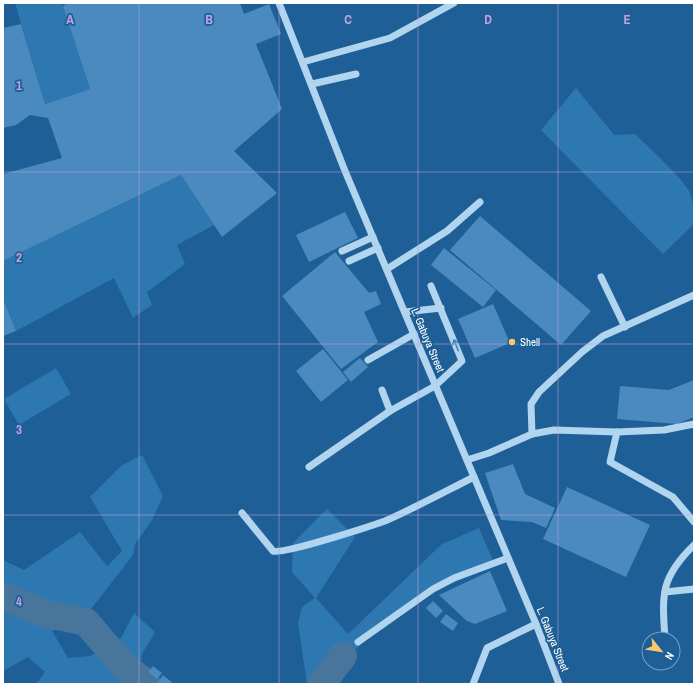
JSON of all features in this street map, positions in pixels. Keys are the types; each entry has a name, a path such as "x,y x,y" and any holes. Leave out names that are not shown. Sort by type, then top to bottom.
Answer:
{"street":[{"name":"L. Gabuya Street","path":"279,3 345,171 536,624 559,684"},
{"path":"303,62 390,38 454,3"},
{"path":"312,84 356,74"},
{"path":"387,269 447,231 480,202"},
{"path":"342,251 373,237"},
{"path":"349,261 378,248"},
{"path":"601,277 625,327"},
{"path":"309,467 390,411 435,386 462,361 441,308 430,286"},
{"path":"532,434 531,404 539,392 582,352 603,336 625,327 671,304 694,295"},
{"path":"404,312 441,308"},
{"path":"368,360 414,334"},
{"path":"382,390 390,411"},
{"path":"467,460 489,453 532,434 554,430 617,432 664,430 694,424"},
{"path":"617,432 610,462 673,497 694,522"},
{"path":"242,513 273,551 276,552 384,521 474,477"},
{"path":"665,631 664,610 665,592 668,578 683,556 694,545"},
{"path":"358,642 433,589 454,578 507,557"},
{"path":"665,592 694,589"},
{"path":"473,684 487,648 536,624"}],"shaded area":[{"path":"15,3 62,3 90,89 45,104"},
{"path":"576,88 614,135 635,134 687,187 693,204 694,224 663,254 541,130"},
{"path":"181,175 214,225 177,245 185,264 147,292 152,305 133,318 114,278 16,331 3,299 3,261"},
{"path":"56,368 71,394 19,425 4,399"},
{"path":"142,455 163,496 152,520 135,544 133,555 91,609 71,624 52,631 68,658 90,656 121,638 134,613 155,632 142,654 139,680 144,684 36,684 45,672 28,657 3,671 3,560 24,570 80,532 107,566 122,551 90,497 121,466"},
{"path":"327,509 355,537 316,598 348,634 442,544 479,528 494,563 423,599 390,620 374,632 356,649 330,684 307,684 298,623 302,607 315,598 292,572 293,543"}],"building":[{"path":"68,3 240,3 244,14 269,4 281,34 256,44 282,109 234,151 277,193 222,237 181,175 3,261 3,174 62,158 48,118 30,115 16,125 3,128 3,28 21,24 45,104 90,89 63,6"},
{"path":"345,212 358,238 309,262 296,235"},
{"path":"480,216 591,311 561,345 450,250"},
{"path":"444,248 496,290 483,307 431,265"},
{"path":"335,252 369,293 376,291 381,304 364,312 378,342 341,369 282,296"},
{"path":"3,299 16,331 3,336"},
{"path":"493,304 510,343 475,358 458,319"},
{"path":"323,349 348,380 321,402 296,371"},
{"path":"360,358 368,367 351,382 343,372"},
{"path":"694,380 694,417 677,424 617,419 620,386 669,390"},
{"path":"513,464 525,494 555,508 546,528 532,522 501,520 485,473"},
{"path":"567,487 650,525 626,577 543,539"},
{"path":"490,571 507,611 475,624 467,621 439,595"},
{"path":"433,601 443,611 436,618 426,608"},
{"path":"446,614 458,623 453,631 440,622"},
{"path":"153,666 162,673 157,679 148,672"},
{"path":"163,675 174,684 156,684"}],"waterway":[{"path":"3,596 43,613 86,622 123,665 147,684"},
{"path":"321,684 343,656"}],"place":[{"name":"Shell","path":"512,342"}]}
